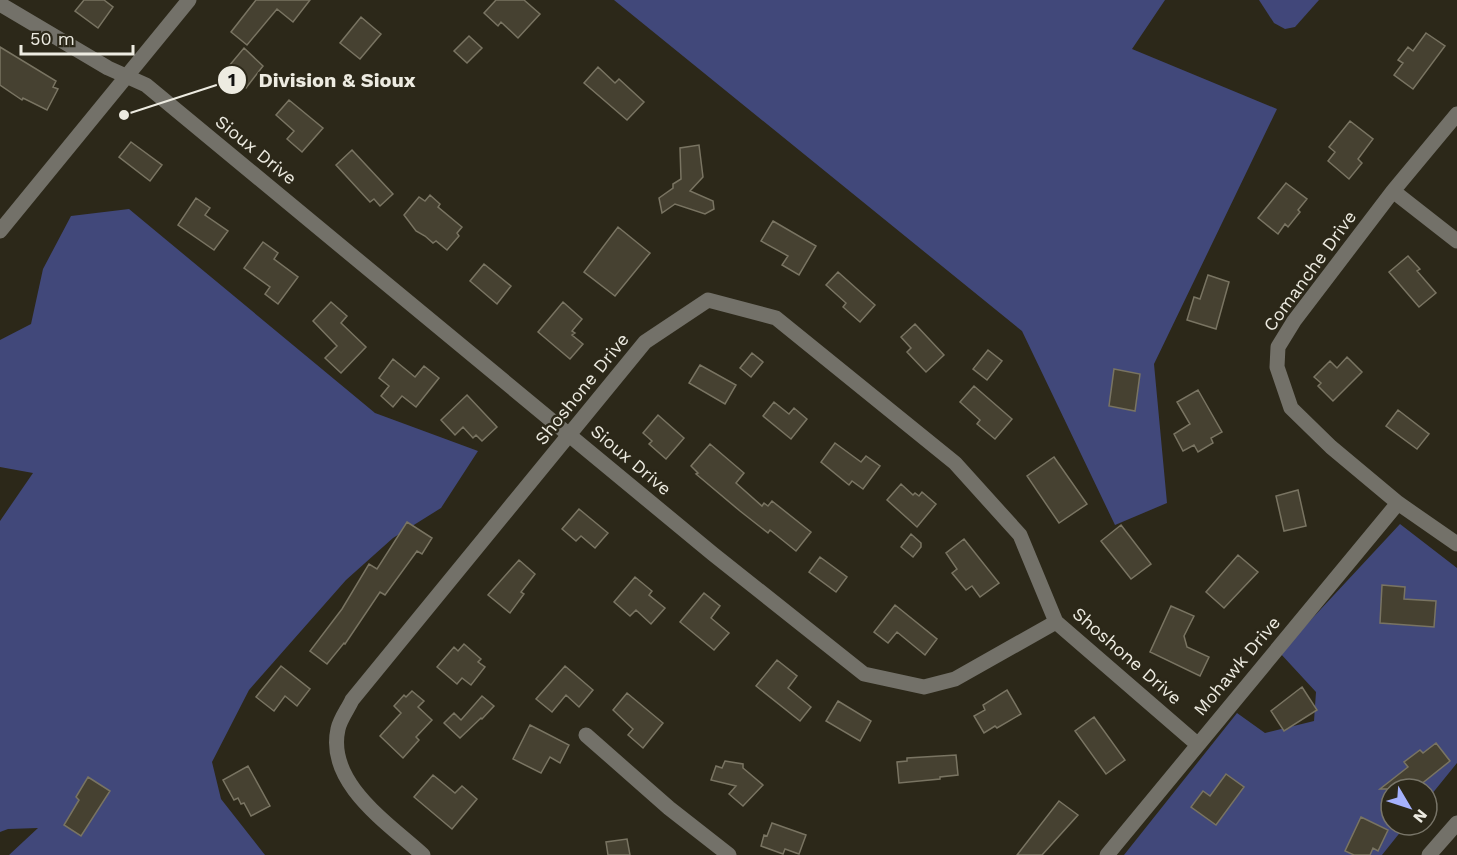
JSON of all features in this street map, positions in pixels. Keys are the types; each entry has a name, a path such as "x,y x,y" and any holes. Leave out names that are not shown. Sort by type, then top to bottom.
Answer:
{"street":[{"path":"0,231 189,0"},
{"name":"Sioux Drive","path":"0,4 108,68 146,85 713,554 864,674 924,687 955,679 1056,622"},
{"name":"Comanche Drive","path":"1457,114 1393,191 1294,321 1278,347 1277,367 1291,408 1331,447 1398,503 1457,543"},
{"path":"1393,191 1457,242"},
{"name":"Shoshone Drive","path":"423,855 360,797 344,775 335,747 338,726 352,700 645,342 708,300 776,318 955,463 1020,535 1056,622 1197,744"},
{"name":"Mohawk Drive","path":"1107,855 1398,503"},
{"path":"586,735 669,808 729,855"},
{"path":"1429,855 1457,823"}],"shaded area":[{"path":"614,0 1165,0 1132,49 1277,109 1154,364 1167,503 1115,525 1022,331"},
{"path":"1259,0 1319,0 1295,27 1285,29 1274,23"},
{"path":"129,209 375,413 478,451 441,508 393,538 346,580 249,690 212,762 221,799 265,855 9,855 38,828 8,829 0,832 0,521 33,473 0,467 0,340 31,324 43,269 71,216"},
{"path":"1400,524 1457,568 1457,763 1439,785 1439,777 1379,777 1379,837 1396,837 1382,855 1124,855 1237,713 1265,733 1314,721 1316,692 1280,653"}],"building":[{"path":"84,0 104,0 113,7 98,28 75,11"},
{"path":"256,0 310,0 293,22 277,9 247,45 231,32"},
{"path":"496,0 524,0 540,14 518,38 501,22 498,26 484,13"},
{"path":"361,17 381,34 360,59 340,43"},
{"path":"1426,33 1445,46 1413,89 1394,75 1403,63 1398,60 1408,47 1413,51"},
{"path":"469,36 482,48 467,63 454,51"},
{"path":"0,47 56,81 53,87 58,89 47,110 23,98 22,100 0,85"},
{"path":"244,48 263,66 246,88 239,83 233,90 219,78"},
{"path":"598,67 615,83 619,79 644,102 627,120 584,83"},
{"path":"289,100 323,128 302,152 287,139 294,131 276,115"},
{"path":"1350,121 1373,139 1358,159 1362,163 1349,179 1328,161 1335,152 1329,147"},
{"path":"131,142 162,165 150,181 119,157"},
{"path":"699,145 703,177 690,191 713,201 714,209 705,214 675,204 662,213 659,198 681,179 680,148"},
{"path":"352,150 393,194 380,206 374,199 370,202 336,165"},
{"path":"1286,183 1307,199 1288,227 1285,224 1278,234 1258,218"},
{"path":"430,195 440,204 438,207 462,227 457,233 459,236 447,250 436,241 433,243 416,231 404,215 419,197 425,201"},
{"path":"196,198 210,208 205,215 228,231 214,250 178,225"},
{"path":"773,221 816,246 799,275 782,265 788,256 761,241"},
{"path":"618,227 650,253 615,296 584,272"},
{"path":"263,242 278,253 274,259 298,277 278,304 265,294 270,287 244,268"},
{"path":"1408,256 1420,269 1417,271 1436,293 1419,307 1389,272"},
{"path":"484,264 511,286 497,304 470,281"},
{"path":"838,272 875,305 860,322 843,307 846,303 826,285"},
{"path":"1208,275 1229,282 1216,329 1187,320 1194,297 1200,299"},
{"path":"331,302 347,316 341,323 366,347 341,373 325,358 337,346 313,321"},
{"path":"563,302 582,319 572,331 575,333 572,335 583,344 570,359 538,332"},
{"path":"915,324 944,355 926,372 907,352 911,348 901,337"},
{"path":"988,350 1002,361 987,380 973,369"},
{"path":"752,353 763,362 751,377 740,368"},
{"path":"1347,357 1362,372 1333,401 1318,386 1321,383 1314,377 1330,361 1337,368"},
{"path":"393,359 415,377 424,366 439,378 416,407 402,396 393,407 381,396 389,386 379,378"},
{"path":"700,365 736,385 725,404 689,383"},
{"path":"1114,369 1140,374 1135,411 1109,406"},
{"path":"974,386 1012,419 995,439 977,424 980,420 960,402"},
{"path":"1198,390 1222,432 1211,438 1213,443 1198,452 1194,445 1183,451 1174,434 1190,424 1177,402"},
{"path":"467,395 497,427 482,441 476,435 473,438 463,427 455,435 441,420"},
{"path":"774,402 789,414 794,408 807,419 791,439 763,416"},
{"path":"1398,410 1429,434 1417,449 1386,426"},
{"path":"658,415 684,438 666,459 649,444 652,441 643,433"},
{"path":"835,443 861,462 866,456 880,466 863,489 852,481 849,485 821,462"},
{"path":"710,444 744,473 736,483 762,506 764,503 768,506 772,501 811,532 796,551 770,530 768,533 696,474 698,473 691,466"},
{"path":"1054,457 1087,504 1059,523 1027,476"},
{"path":"901,484 913,495 915,493 919,496 922,492 936,504 917,527 887,500"},
{"path":"1298,490 1306,526 1284,531 1276,496"},
{"path":"579,509 608,533 595,548 581,536 576,541 562,529"},
{"path":"407,522 432,538 422,554 417,551 385,595 380,592 345,644 327,664 310,651 342,609 369,564 377,569"},
{"path":"1121,525 1151,564 1131,579 1101,541"},
{"path":"911,534 921,543 921,547 913,557 901,547"},
{"path":"964,539 999,583 980,597 972,586 966,590 952,573 957,569 946,553"},
{"path":"1238,555 1258,572 1224,608 1206,592"},
{"path":"820,557 847,577 836,592 809,572"},
{"path":"519,560 535,574 521,592 524,594 510,613 488,595"},
{"path":"635,577 652,591 649,595 665,608 651,624 636,610 630,616 614,602"},
{"path":"1382,585 1405,587 1404,599 1436,601 1434,627 1380,623"},
{"path":"704,593 720,606 711,618 729,633 714,650 680,622"},
{"path":"895,605 937,639 925,655 897,632 888,643 874,632"},
{"path":"1171,606 1194,616 1184,636 1187,647 1209,657 1200,676 1150,652"},
{"path":"464,644 481,659 478,662 485,667 471,685 462,678 457,684 437,667 454,647 458,651"},
{"path":"777,660 797,676 788,688 811,707 800,721 756,686"},
{"path":"281,666 310,689 297,706 285,696 274,711 256,697"},
{"path":"565,666 593,690 579,707 566,695 552,712 536,699"},
{"path":"1302,687 1317,710 1284,731 1271,711"},
{"path":"1007,690 1021,714 984,733 974,716 985,710 983,705"},
{"path":"412,691 424,701 418,707 432,720 416,737 419,740 403,758 380,736 401,713 394,706 404,695 406,697"},
{"path":"627,693 663,723 643,748 628,735 633,729 613,710"},
{"path":"482,696 494,706 460,738 444,723 454,713 461,720"},
{"path":"838,701 871,721 860,741 826,721"},
{"path":"1094,717 1125,760 1106,774 1075,731"},
{"path":"530,725 569,745 560,763 550,757 541,773 513,759"},
{"path":"1436,743 1450,761 1430,777 1395,777 1408,767 1404,762 1420,750 1423,753"},
{"path":"956,755 958,775 899,783 897,762 907,761 907,758"},
{"path":"725,761 743,764 743,768 763,785 743,806 729,794 736,786 711,780 716,766 722,768"},
{"path":"248,766 270,806 251,816 244,803 241,804 238,798 234,800 223,780"},
{"path":"1226,774 1244,787 1216,825 1191,807 1203,791 1210,796"},
{"path":"433,775 455,793 462,786 477,799 452,829 414,797"},
{"path":"88,777 110,791 81,836 64,825 79,800 76,797"},
{"path":"1059,801 1078,815 1042,855 1017,855"},
{"path":"1361,817 1379,826 1379,837 1385,837 1378,851 1373,848 1370,855 1354,855 1345,851"},
{"path":"772,823 806,835 799,854 785,849 783,854 761,846 764,835 767,836"},
{"path":"627,839 630,855 608,855 606,842"}],"place":[{"name":"Division & Sioux","path":"124,115"}]}
